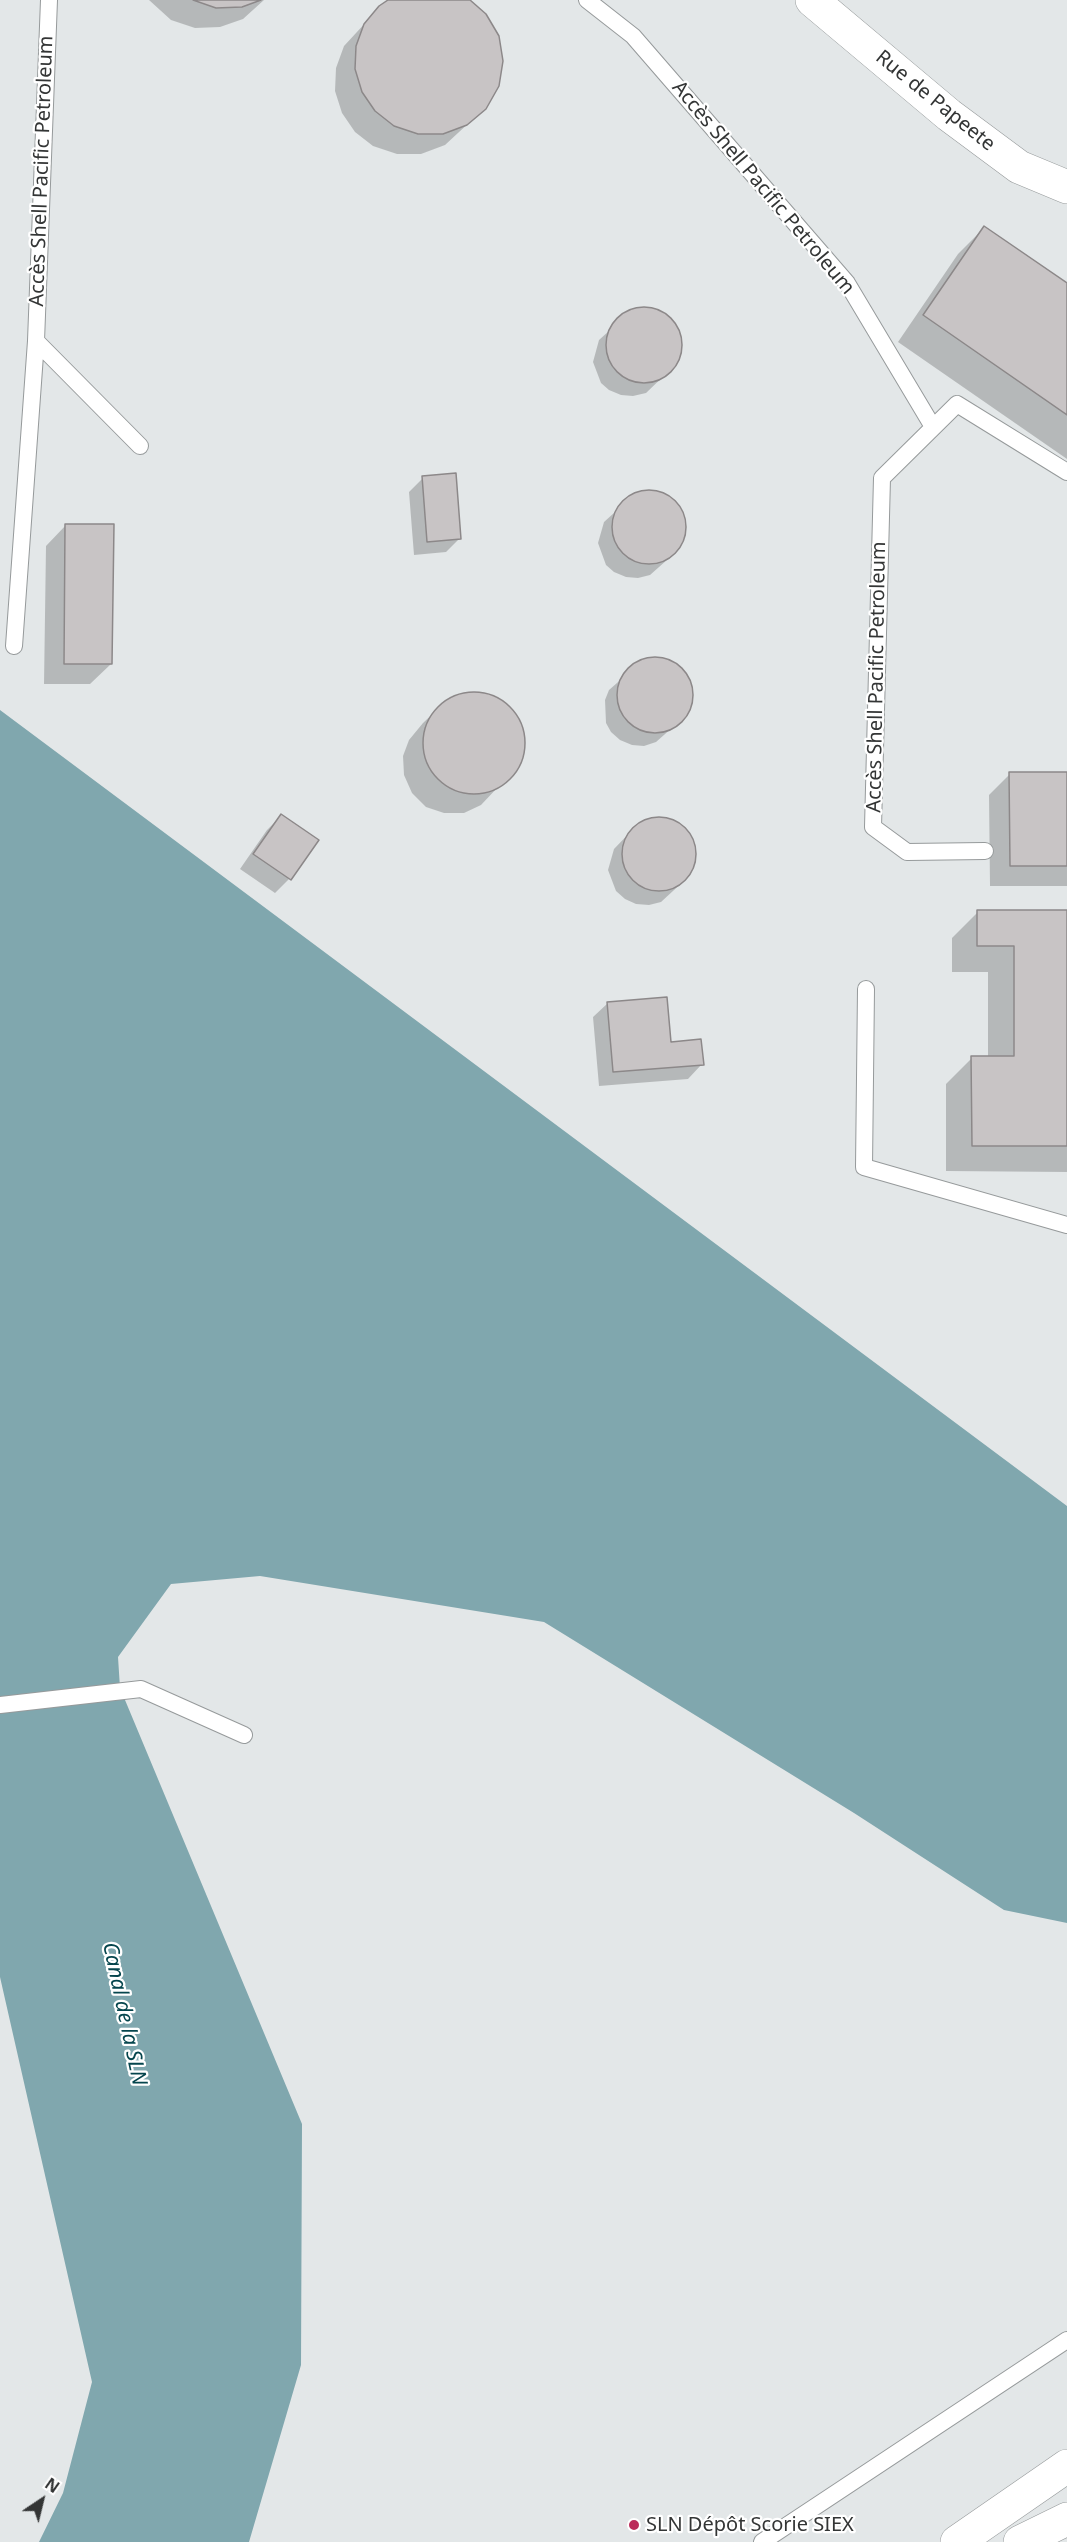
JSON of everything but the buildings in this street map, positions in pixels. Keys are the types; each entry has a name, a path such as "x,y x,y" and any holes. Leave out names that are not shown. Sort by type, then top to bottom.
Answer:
{"main road":[{"name":"Rue de Papeete","path":"812,0 949,115 1019,167 1067,187"},
{"path":"957,2542 1067,2466"},
{"path":"1020,2542 1067,2518"}],"lane":[{"name":"Accès Shell Pacific Petroleum","path":"14,645 36,341 49,0"},
{"name":"Accès Shell Pacific Petroleum","path":"587,0 633,36 847,283 933,427"},
{"path":"36,341 140,446"},
{"name":"Accès Shell Pacific Petroleum","path":"985,851 907,852 873,827 882,478 957,404 1067,472"},
{"path":"866,989 864,1167 1067,1225"},
{"path":"0,1705 141,1689 244,1735"},
{"path":"762,2542 1067,2340"}],"water":[{"name":"Canal de la SLN","path":"0,710 1067,1506 1067,1923 1004,1910 854,1813 544,1622 260,1576 171,1584 118,1657 120,1688 302,2124 301,2365 249,2542 39,2542 63,2493 92,2382 0,1977"}],"place":[{"name":"SLN Dépôt Scorie SIEX","path":"634,2525"}]}
